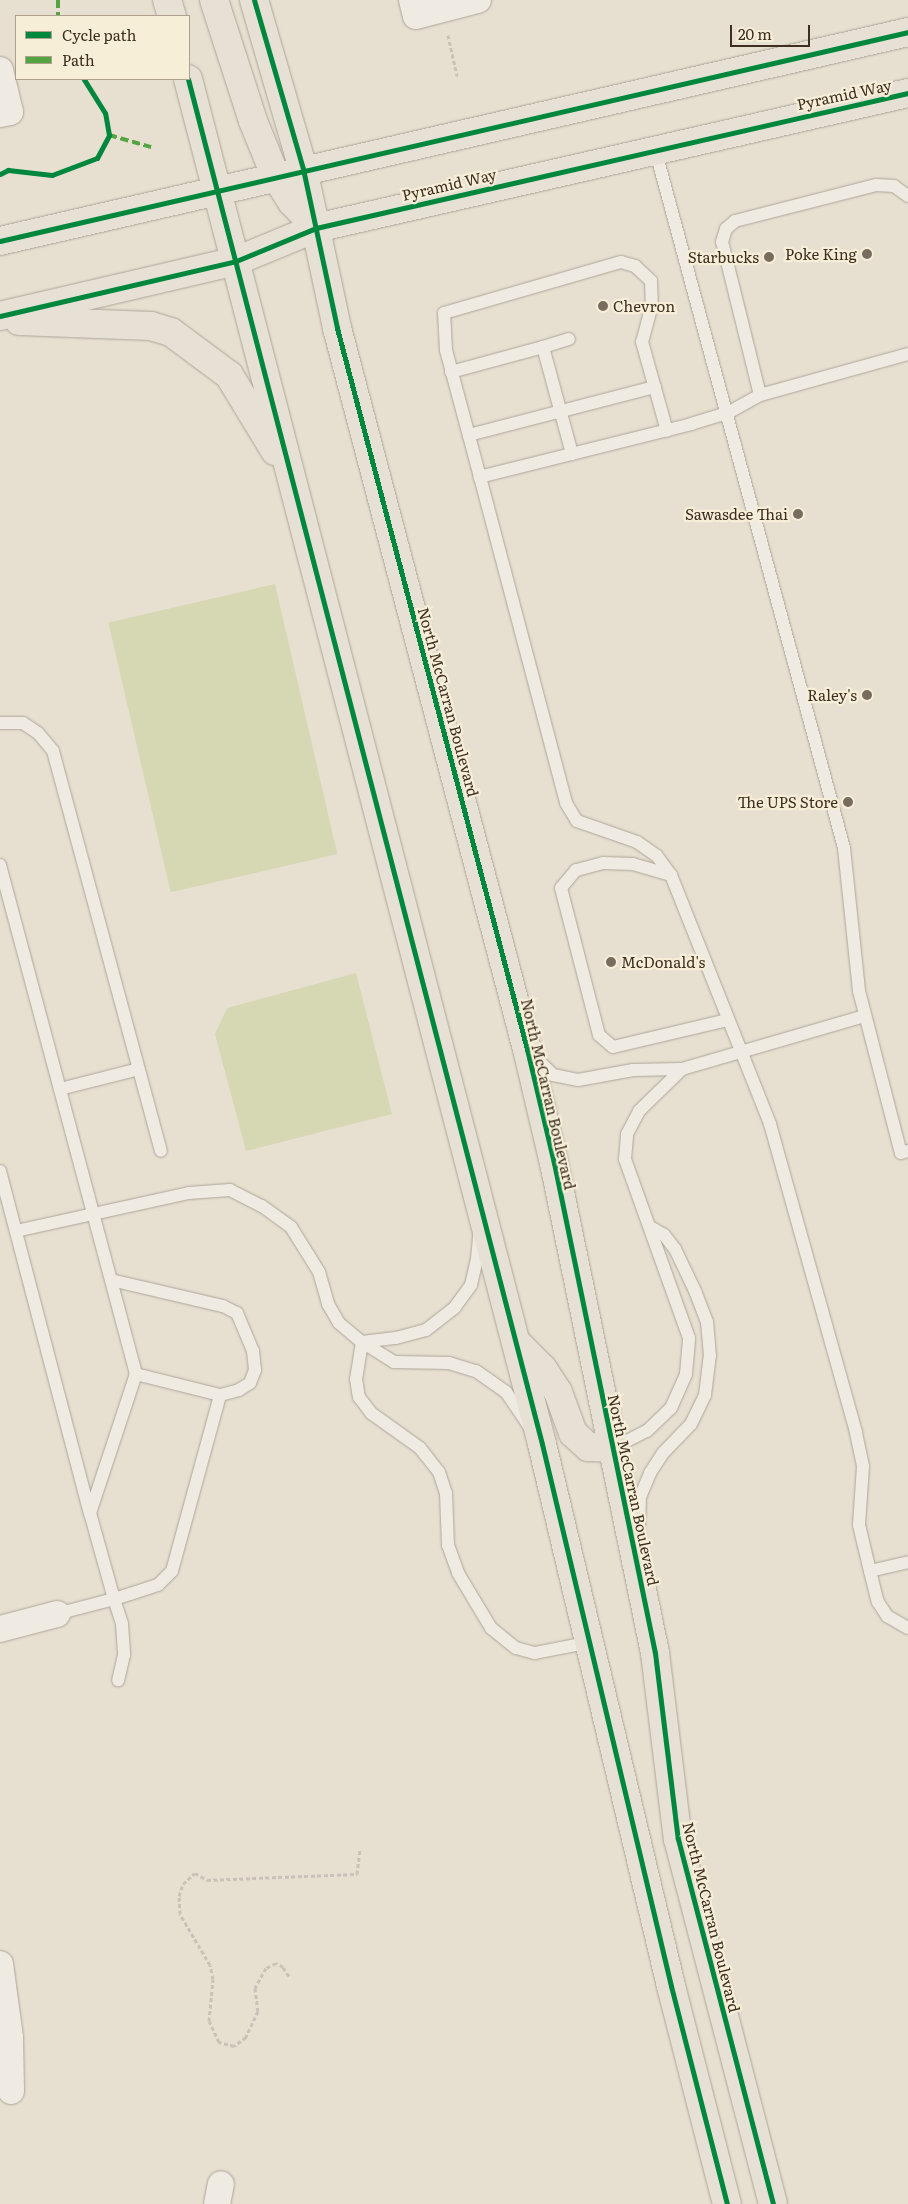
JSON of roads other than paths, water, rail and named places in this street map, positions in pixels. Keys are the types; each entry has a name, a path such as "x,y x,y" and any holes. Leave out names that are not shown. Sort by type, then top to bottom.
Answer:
{"main road":[{"path":"167,0 172,15"},
{"path":"214,0 253,121 275,176 292,202 316,228"},
{"name":"North McCarran Boulevard","path":"254,0 303,169 337,328 527,1049 655,1653 678,1839 773,2204"},
{"path":"0,241 303,169 908,32"},
{"path":"188,80 219,189 542,1444 591,1642 664,1958 727,2204"},
{"name":"Pyramid Way","path":"0,316 236,261 316,228 655,149 908,93"},
{"path":"0,321 151,326 171,332 228,375 293,481"},
{"path":"515,1340 543,1369 558,1392 573,1433 588,1447 613,1448"}],"street":[{"path":"414,8 442,9 478,0"},
{"path":"0,70 5,113"},
{"path":"0,1629 57,1614"},
{"path":"0,1964 10,2037 11,2091"}],"lane":[{"path":"655,149 844,848 859,991 901,1153 908,1151"},
{"path":"760,395 722,242 726,229 734,221 876,185 894,186 908,196"},
{"path":"667,431 642,342 652,305 650,281 636,266 621,262 444,313 446,350 566,804 577,821 637,842 656,856 671,876 781,1154 856,1433 862,1466 859,1525 878,1602 887,1616 908,1628"},
{"path":"452,372 569,340"},
{"path":"543,347 572,454"},
{"path":"480,477 667,431 727,413 760,395 908,354"},
{"path":"468,436 655,387"},
{"path":"0,723 23,723 38,733 53,752 161,1151"},
{"path":"671,876 633,864 603,863 576,870 561,888 599,1035 613,1047 728,1020"},
{"path":"0,865 136,1374 90,1513"},
{"path":"527,1049 553,1075 578,1080 633,1070 682,1069 865,1016"},
{"path":"60,1089 138,1069"},
{"path":"613,1448 647,1431 671,1408 686,1374 689,1338 657,1255 652,1228 627,1168 627,1134 639,1111 682,1069"},
{"path":"0,1171 90,1513 122,1624 124,1654 118,1680"},
{"path":"16,1231 93,1212 189,1193 230,1190 262,1206 291,1227 319,1272 328,1304 339,1323 362,1342 394,1362 448,1363 476,1371 506,1392 542,1444"},
{"path":"362,1342 396,1338 426,1330 455,1308 471,1285 478,1260 481,1204"},
{"path":"637,1565 640,1497 663,1453 691,1424 705,1395 710,1356 707,1322 696,1293 675,1249 664,1235 652,1228"},
{"path":"111,1280 223,1306 238,1313 253,1351 255,1370 250,1383 239,1390 220,1395 136,1374"},
{"path":"362,1342 356,1379 359,1397 371,1413 420,1448 439,1472 446,1493 448,1545 458,1572 491,1628 516,1648 535,1653 591,1642"},
{"path":"57,1614 158,1585 172,1571 220,1395"},
{"path":"870,1571 908,1562"}],"place":[{"name":"Poke King","path":"867,254"},
{"name":"Starbucks","path":"769,257"},
{"name":"Chevron","path":"603,306"},
{"name":"Sawasdee Thai","path":"798,514"},
{"name":"Raley's","path":"867,695"},
{"name":"The UPS Store","path":"848,802"},
{"name":"McDonald's","path":"611,962"}]}
